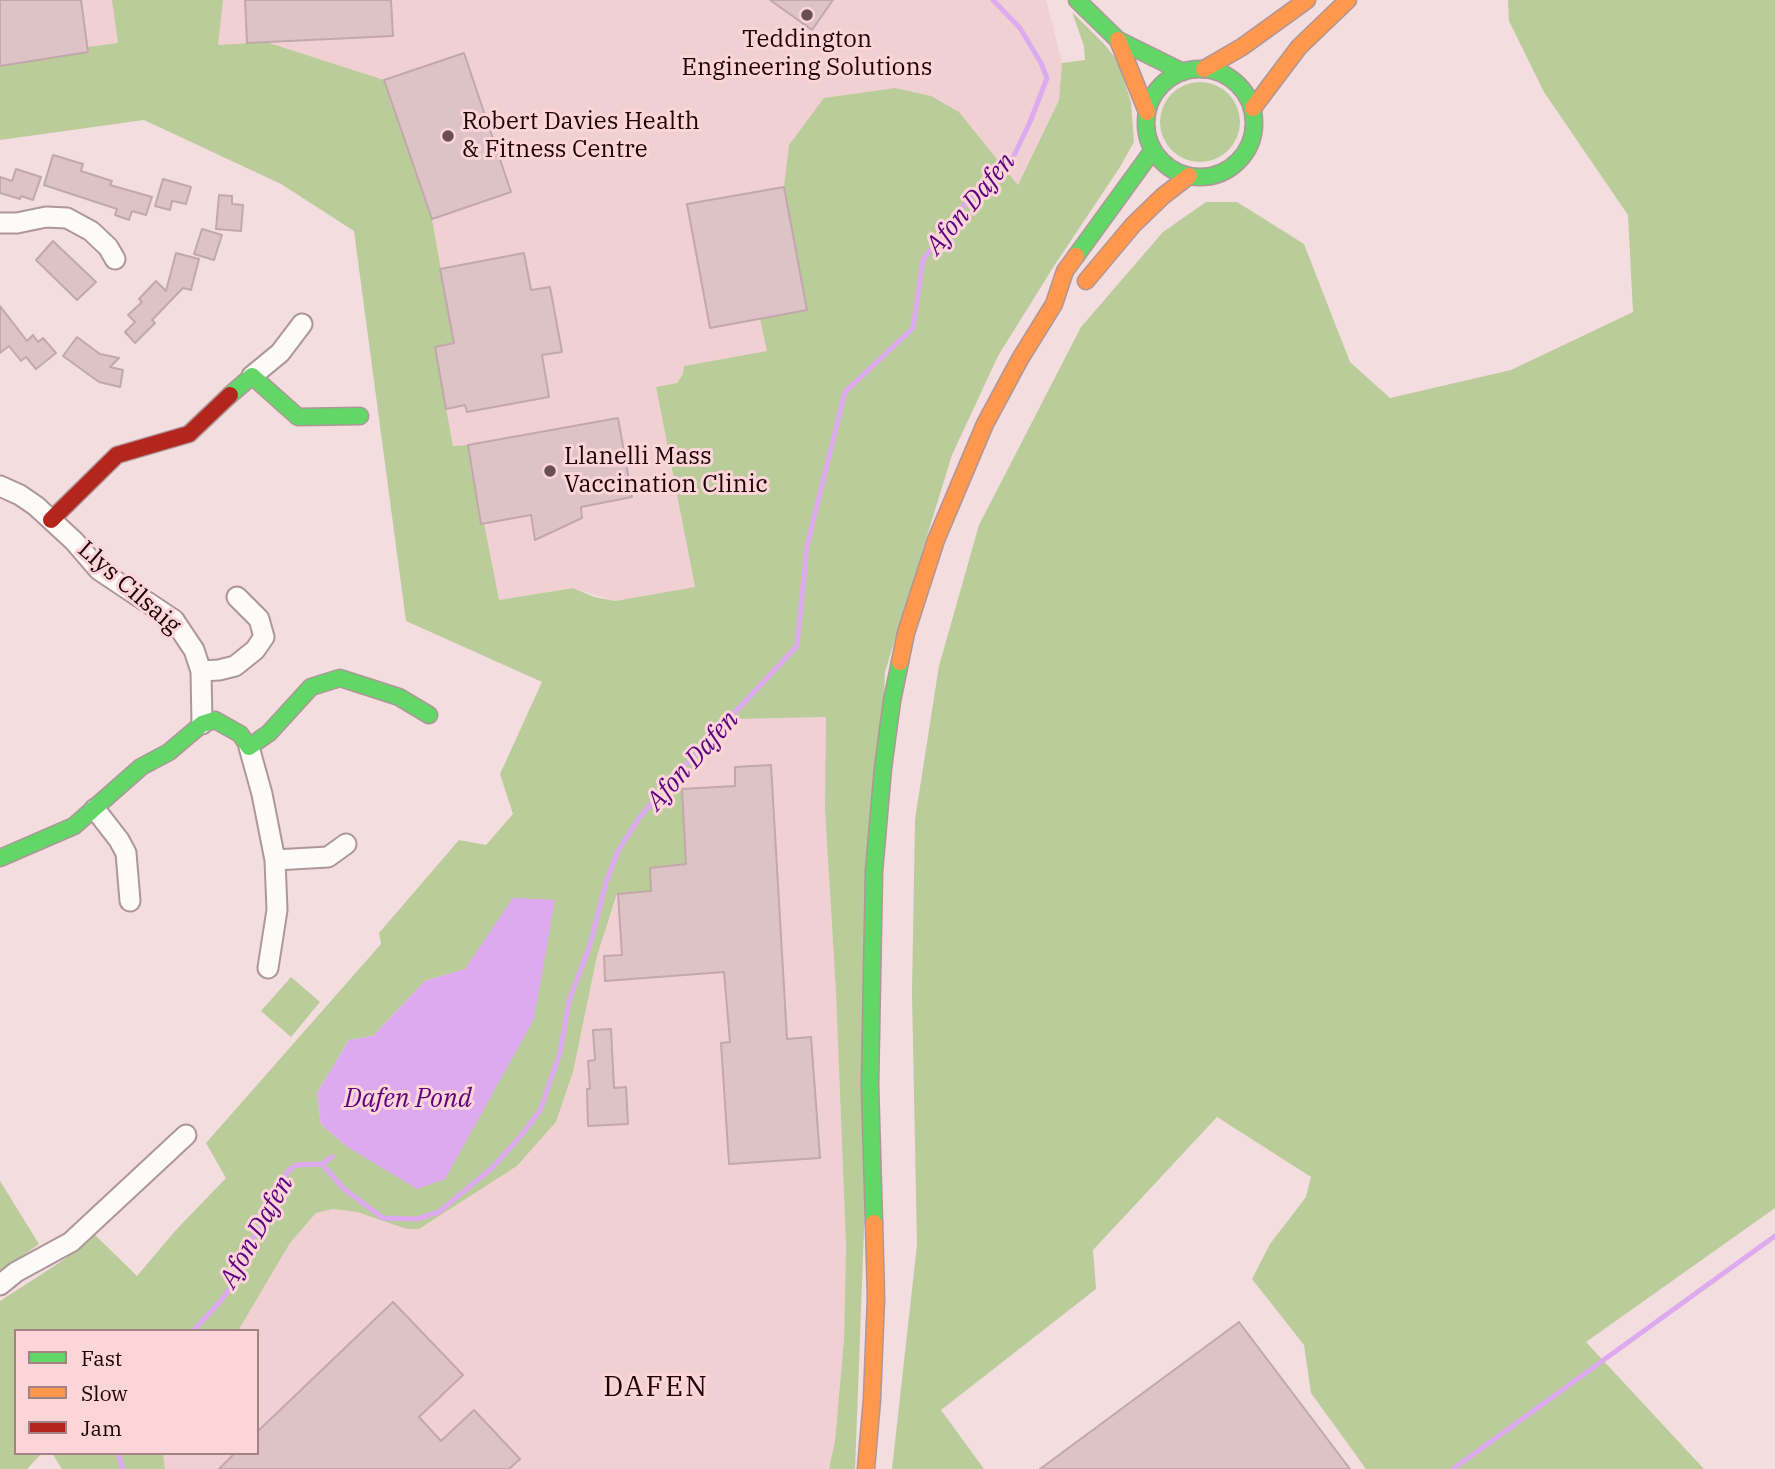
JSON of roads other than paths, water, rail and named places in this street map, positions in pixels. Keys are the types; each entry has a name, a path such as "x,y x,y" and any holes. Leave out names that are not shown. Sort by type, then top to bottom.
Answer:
{"main road":[{"path":"1077,0 1118,40 1183,72"},
{"path":"1204,69 1235,81 1246,93 1253,108 1255,123 1245,155 1233,167 1203,178 1175,171 1162,162 1153,150 1146,125 1147,112 1154,94 1166,81 1183,72 1204,69 1242,47 1307,0"},
{"path":"1253,108 1299,47 1348,0"},
{"path":"1118,40 1147,112"},
{"path":"866,1469 876,1298 870,1085 874,871 892,701 906,633 936,540 985,424 1054,304 1065,271 1153,150"},
{"path":"1054,304 1082,285 1133,225 1163,195 1189,176"},
{"path":"51,520 117,455 189,435 222,401 252,376 298,417 360,415"},
{"path":"0,858 74,826 141,767 169,752 202,724 215,720 240,734 249,747 269,733 312,687 341,678 399,697 429,715"}],"street":[{"path":"0,223 17,223 46,217 67,218 91,231 108,247 115,259"},
{"path":"252,376 280,353 302,324"},
{"name":"Llys Cilsaig","path":"0,486 36,506 74,541 99,569 174,620 194,650 201,671 202,724"},
{"path":"201,671 235,666 255,650 264,637 259,619 237,597"},
{"path":"249,747 262,794 275,860 277,911 268,968"},
{"path":"95,809 126,853 130,901"},
{"path":"275,860 328,857 346,844"},
{"path":"0,1285 16,1272 71,1242 186,1135"}],"water":[{"name":"Dafen Pond","path":"513,898 555,900 534,1019 445,1179 417,1189 346,1146 321,1124 317,1093 349,1040 373,1036 425,981 465,969"}],"waterway":[{"name":"Afon Dafen","path":"322,1164 344,1189 383,1218 417,1219 439,1212 492,1168 540,1111 560,1053 569,1001 590,945 606,882 618,851 639,818 668,784 797,646 807,546 845,392 913,328 923,260 968,200 1010,164 1030,122 1047,78 1020,28 993,0"},
{"path":"322,1164 332,1157"},
{"name":"Afon Dafen","path":"195,1329 240,1275 255,1234 276,1207 287,1172 296,1165 322,1164"},
{"path":"1453,1469 1775,1236"},
{"name":"Afon Dafen","path":"119,1455 123,1469"}],"place":[{"name":"Teddington Engineering Solutions","path":"807,15"},
{"name":"Robert Davies Health & Fitness Centre","path":"448,136"},
{"name":"Llanelli Mass Vaccination Clinic","path":"550,471"}],"district":[{"name":"DAFEN","path":"656,1388"}]}
